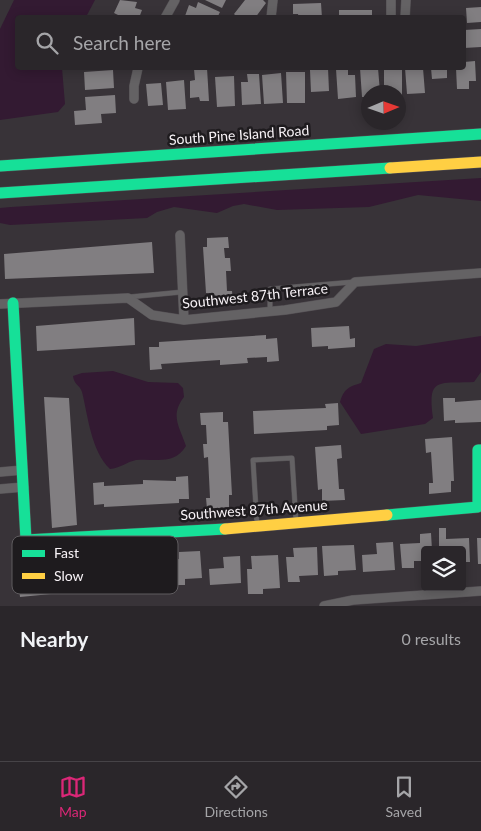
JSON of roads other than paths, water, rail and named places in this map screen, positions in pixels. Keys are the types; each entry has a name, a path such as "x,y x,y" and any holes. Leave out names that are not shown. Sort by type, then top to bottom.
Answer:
{"main road":[{"name":"South Pine Island Road","path":"0,166 481,134"},
{"path":"0,193 481,162"},
{"name":"Southwest 87th Avenue","path":"13,303 26,536"},
{"name":"Southwest 87th Avenue","path":"92,536 257,526 478,507 478,450 481,450"}],"street":[{"path":"167,15 175,0"},
{"path":"271,15 273,0"},
{"path":"390,0 391,15"},
{"path":"405,15 406,0"},
{"path":"134,99 134,86 138,70"},
{"path":"180,235 184,320"},
{"path":"355,282 481,273"},
{"name":"Southwest 87th Terrace","path":"128,298 152,314 184,320 336,302 355,282"},
{"path":"0,304 128,298"},
{"path":"0,472 23,470"},
{"path":"0,489 24,487"},
{"path":"324,606 353,600 481,591"}],"lane":[{"path":"270,311 270,289 355,282"},
{"path":"128,298 182,292"},
{"path":"257,526 253,460 292,458 296,523"}]}
